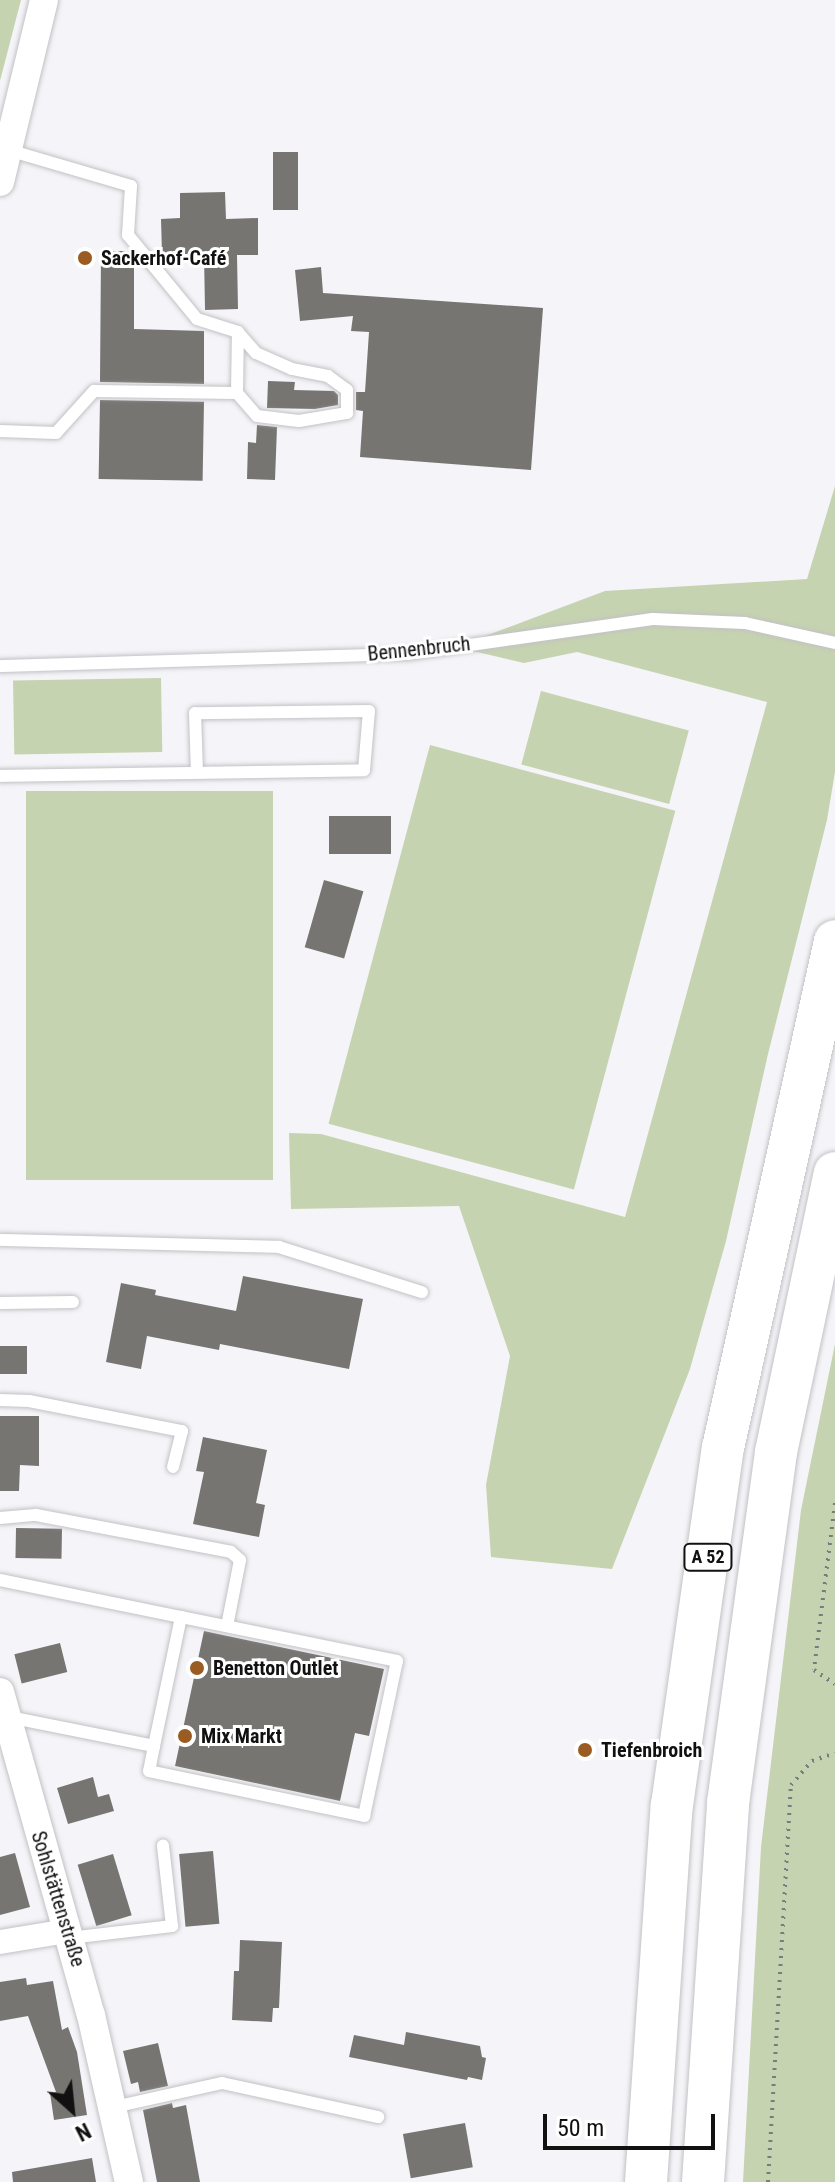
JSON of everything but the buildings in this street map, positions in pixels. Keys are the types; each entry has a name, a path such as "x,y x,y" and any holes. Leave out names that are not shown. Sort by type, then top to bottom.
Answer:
{"highway":[{"name":"A 52","path":"646,2182 672,1805 723,1448 835,941"},
{"name":"A 52","path":"703,2182 728,1803 776,1452 835,1173"}],"street":[{"path":"0,182 44,0"},
{"name":"Sohlstättenstraße","path":"3,1704 114,2107 129,2182"},
{"path":"0,1942 68,1934"}],"lane":[{"path":"6,149 131,186 128,235 197,319 238,332 256,353 292,369 328,376 347,390 347,413 299,421 257,416 237,393 238,332"},
{"path":"0,431 56,433 94,391 237,393"},
{"name":"Bennenbruch","path":"0,666 407,654 653,619 745,623 831,642"},
{"path":"0,776 364,770 369,711 195,713 197,772"},
{"path":"0,1240 279,1247 422,1292"},
{"path":"0,1303 73,1302"},
{"path":"0,1400 29,1401 182,1431 173,1467"},
{"path":"0,1518 36,1515 231,1552 240,1560 227,1626"},
{"path":"0,1580 397,1661 364,1816 149,1771 181,1617"},
{"path":"3,1704 154,1746"},
{"path":"68,1934 172,1926 163,1846"},
{"path":"114,2107 222,2083 378,2117"}],"path":[{"path":"835,1503 814,1670 835,1684"},
{"path":"768,2182 791,1785 812,1761 835,1753"}],"green space":[{"path":"0,0 21,0 0,81"},
{"path":"835,486 835,772 827,820 768,1054 726,1241 690,1369 612,1569 491,1557 486,1485 510,1356 459,1206 291,1209 289,1133 321,1134 625,1217 767,702 577,652 524,663 456,647 605,591 807,579"},
{"path":"161,678 162,752 14,755 13,681"},
{"path":"541,691 689,731 669,804 521,764"},
{"path":"430,745 675,811 574,1189 329,1124"},
{"path":"26,791 273,791 273,1180 26,1180"},
{"path":"835,1344 835,2182 743,2182 761,1847 801,1510"}],"place":[{"name":"Sackerhof-Café","path":"85,258"},
{"name":"Benetton Outlet","path":"197,1668"},
{"name":"Mix Markt","path":"185,1736"},
{"name":"Tiefenbroich","path":"585,1750"}]}
